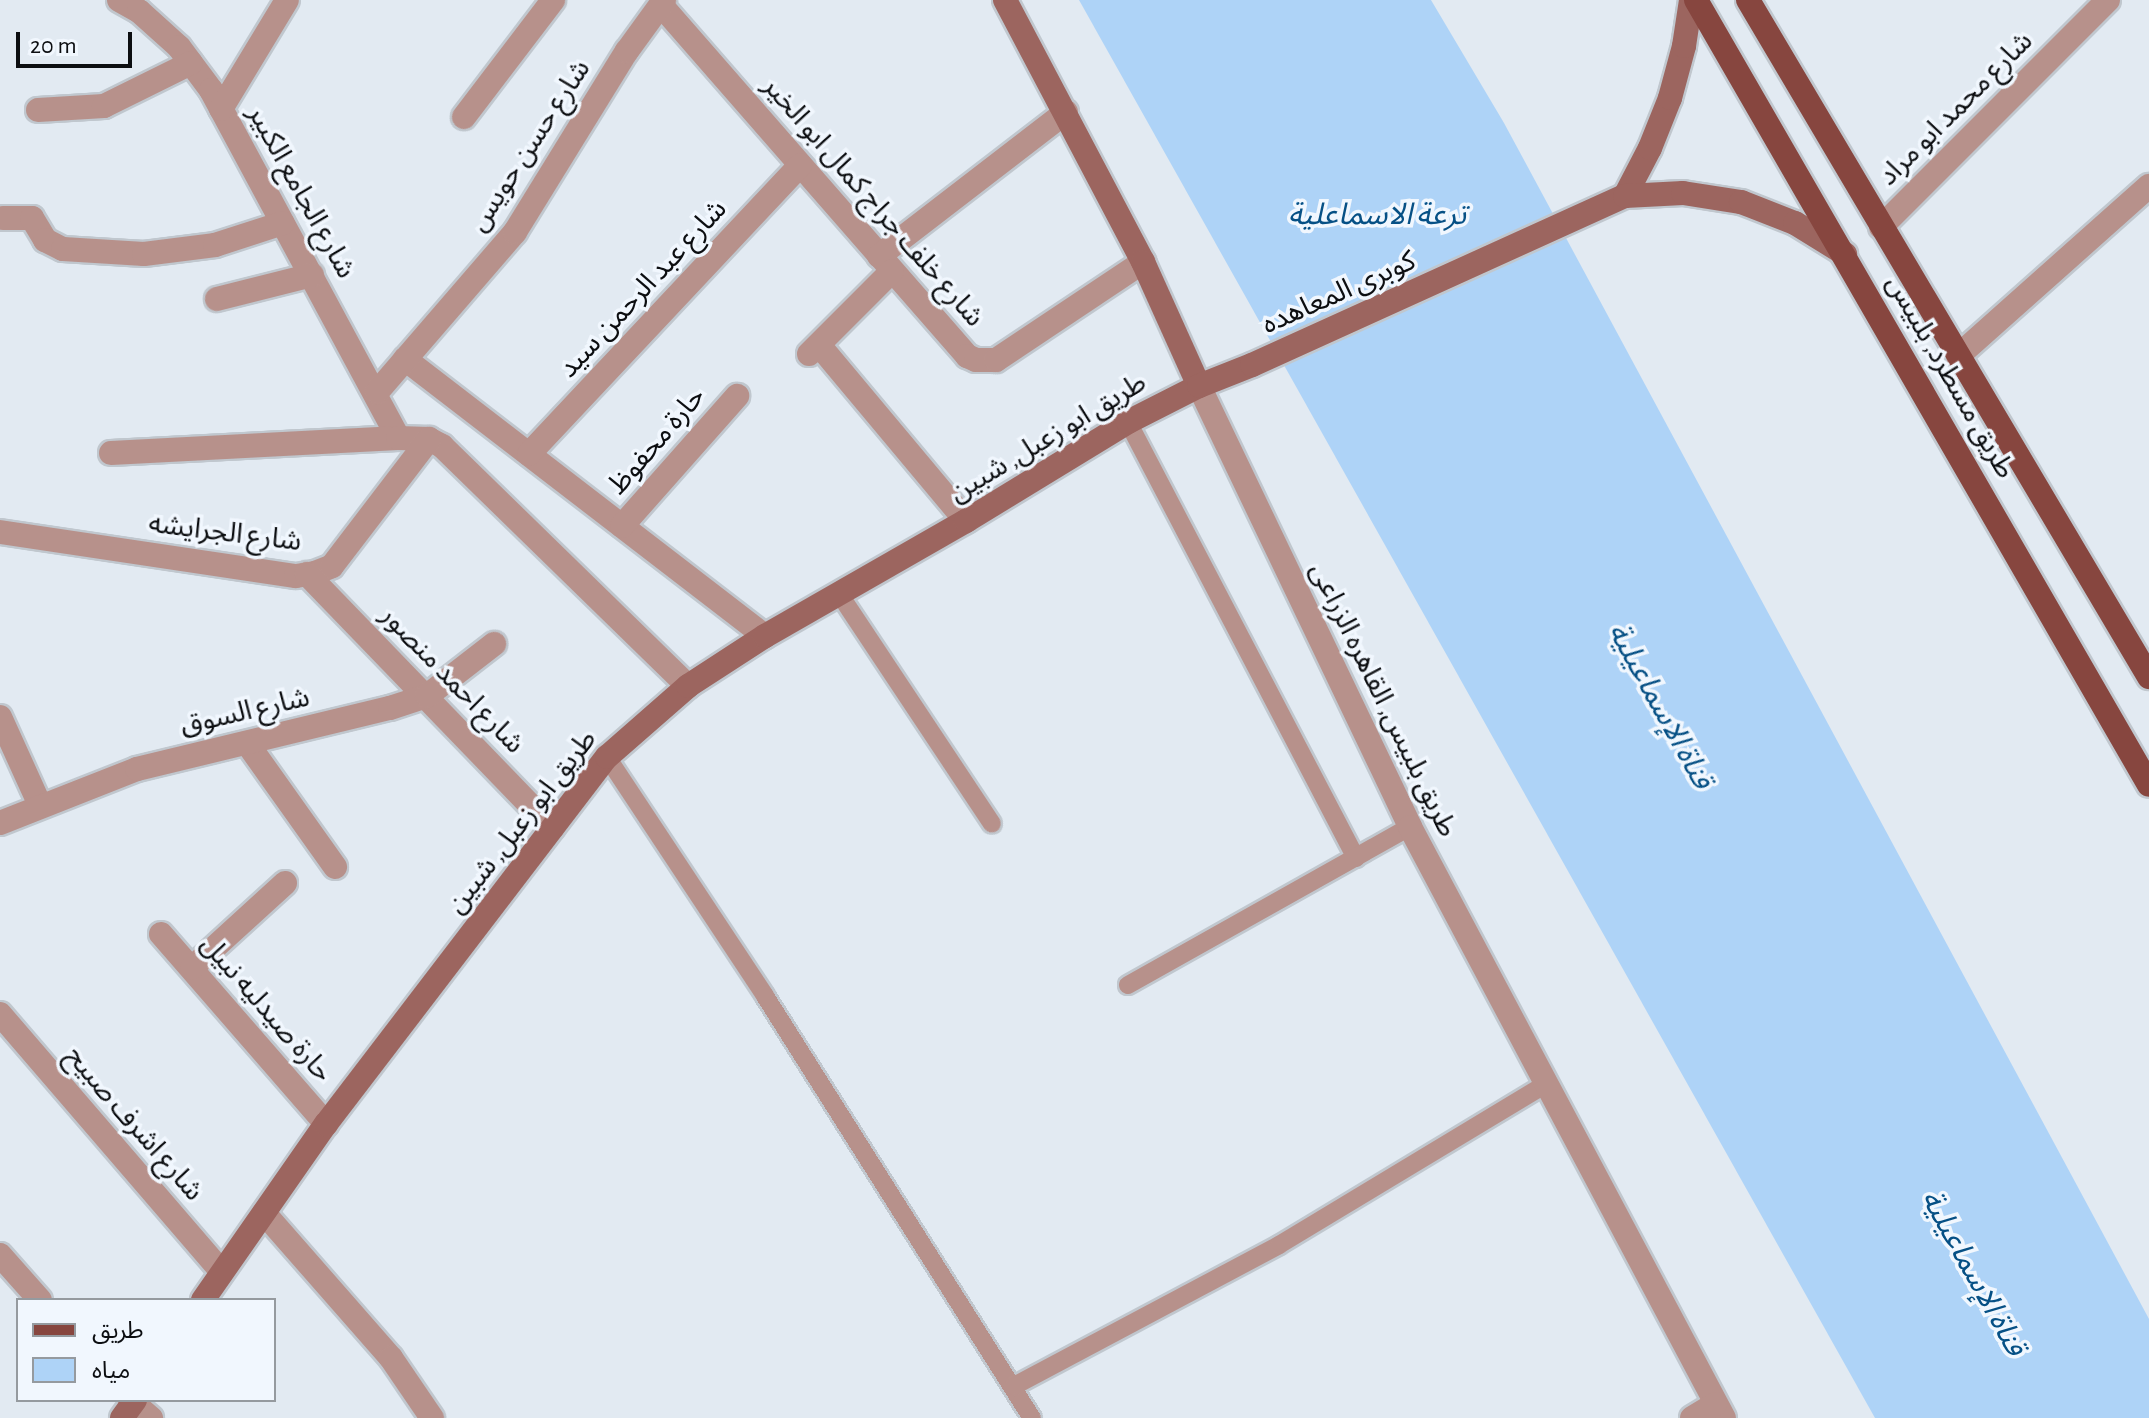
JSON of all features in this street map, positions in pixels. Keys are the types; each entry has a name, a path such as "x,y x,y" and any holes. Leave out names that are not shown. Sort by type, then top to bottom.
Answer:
{"main road":[{"name":"طريق بلبيس, القاهره الزراعى","path":"1005,0 1143,262 1199,386"},
{"path":"1625,196 1650,148 1670,98 1693,0"},
{"name":"طريق مسطرد, بلبيس","path":"1693,0 1845,254 2149,785"},
{"name":"طريق مسطرد, بلبيس","path":"1748,0 2149,677"},
{"name":"كوبرى المعاهده","path":"1252,365 1625,196 1683,193 1741,202 1795,223 1845,254"},
{"name":"طريق ابو زعبل, شبين","path":"204,1298 326,1124 607,757 688,686 765,636 966,521 1128,422 1199,386 1252,365"}],"street":[{"name":"شارع الجامع الكبير","path":"119,0 139,11 169,38 191,63 221,109 377,392 398,438"},
{"path":"221,109 287,0"},
{"path":"464,117 553,0"},
{"name":"شارع محمد ابو مراد","path":"1881,227 2108,0"},
{"name":"شارع خلف جراج كمال ابو الخير","path":"662,2 967,356 986,361 1005,355 1143,262"},
{"name":"شارع حسن حويس","path":"377,392 515,232 627,51 662,2"},
{"path":"38,110 104,106 191,63"},
{"path":"966,521 814,349 886,263 1066,112"},
{"name":"شارع عبد الرحمن سيد","path":"529,454 800,165"},
{"path":"1958,356 2149,187"},
{"path":"3,218 32,218 45,240 63,249 144,254 215,245 283,223"},
{"path":"217,299 312,275"},
{"path":"405,359 765,636"},
{"name":"طريق بلبيس, القاهره الزراعى","path":"1199,386 1410,827 1544,1085 1720,1411"},
{"name":"حارة محفوظ","path":"622,526 737,396"},
{"path":"111,453 429,439 442,446 688,686"},
{"name":"شارع الجرايشه","path":"0,532 296,576 307,574 332,566 429,439"},
{"name":"شارع احمد منصور","path":"307,574 552,828"},
{"name":"شارع السوق","path":"0,823 137,769 427,696 494,644"},
{"path":"0,717 40,805"},
{"path":"247,743 335,867"},
{"path":"192,968 285,883"},
{"name":"حارة صيدليه نبيل","path":"161,934 326,1124"},
{"name":"شارع اشرف صبيح","path":"0,1014 222,1272"},
{"path":"264,1213 391,1358 432,1418"},
{"path":"0,1255 38,1298"},
{"path":"1692,1418 1720,1411"}],"lane":[{"path":"1128,422 1356,858"},
{"path":"838,592 992,824"},
{"path":"607,757 765,996 1032,1418"},
{"path":"1128,985 1410,827"},
{"path":"1014,1386 1279,1245 1544,1085"}],"water":[{"name":"ترعة الاسماعلية","path":"1079,0 1431,0 1504,123 2149,1319 2149,1418 1875,1418"}],"water label":[{"name":"قناة الإسماعيلية","path":"1660,706"},
{"name":"قناة الإسماعيلية","path":"1973,1273"}]}
